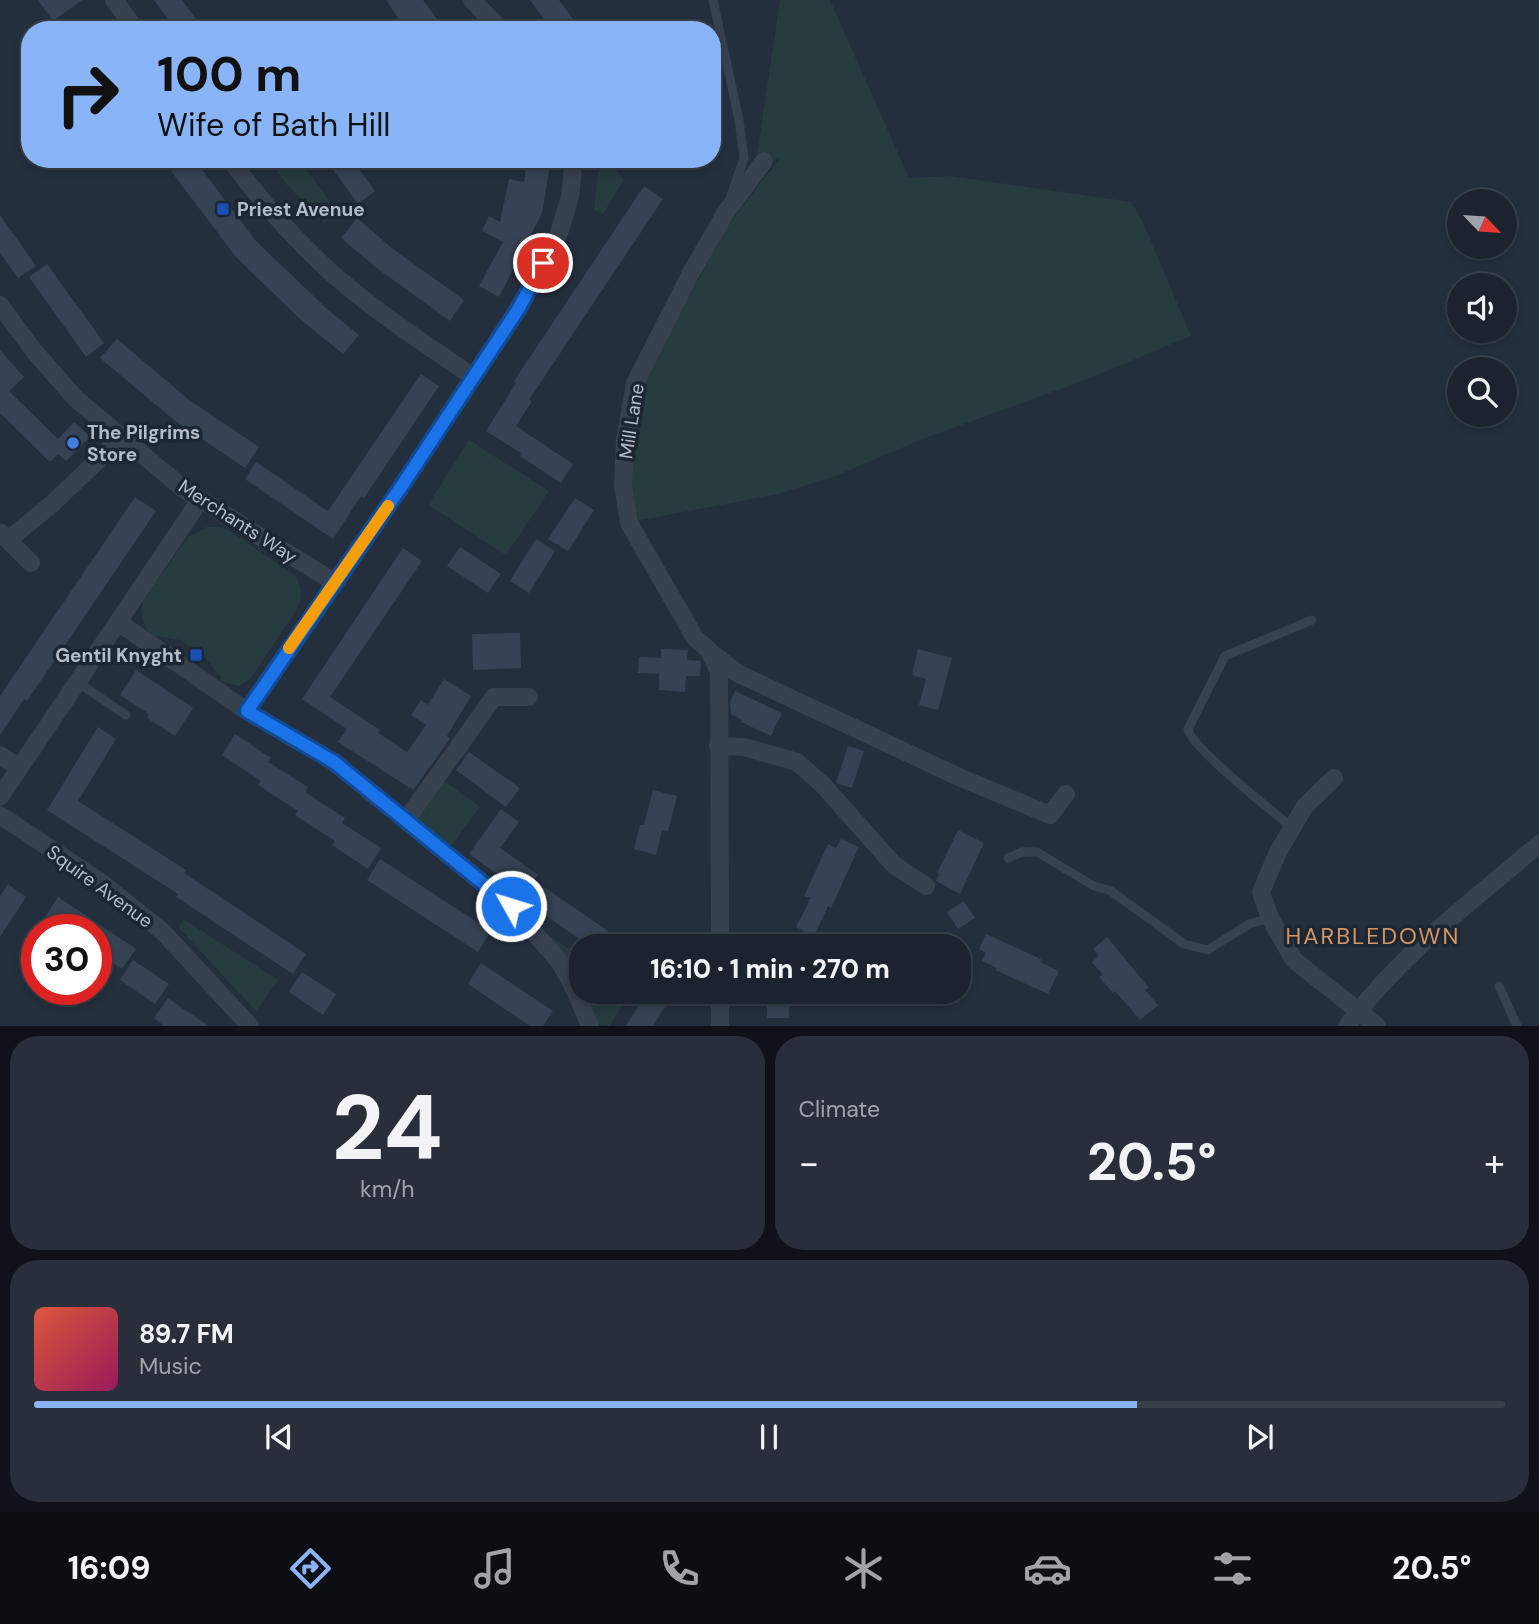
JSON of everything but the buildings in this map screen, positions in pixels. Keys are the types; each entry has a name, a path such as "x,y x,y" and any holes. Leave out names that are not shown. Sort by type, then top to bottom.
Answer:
{"street":[{"path":"114,0 129,21"},
{"path":"472,0 492,21"},
{"name":"Mill Lane","path":"764,161 726,212 635,383 623,464 623,485 629,523 695,638 737,673 961,778 1050,815 1066,794"},
{"path":"237,168 270,211 336,276 374,307 473,377"},
{"path":"247,711 401,487 519,308 558,236 570,197 573,168"},
{"name":"Merchants Way","path":"0,305 34,351 75,398 122,437 200,500 334,582"},
{"path":"31,563 4,536 52,504 122,437"},
{"path":"0,797 200,500"},
{"path":"118,622 247,711 334,762 511,906 559,961 590,1026"},
{"name":"Mill Lane","path":"709,650 719,673 720,934"},
{"path":"406,820 494,697 529,697"},
{"path":"718,747 744,747 797,762 824,785 894,865 926,886"},
{"path":"0,755 19,768"},
{"path":"1334,778 1305,806 1278,852 1261,892 1270,918 1294,960 1359,1009 1377,1026"},
{"name":"Squire Avenue","path":"0,815 103,883 163,932 250,1026"},
{"path":"1348,1026 1359,1009 1397,966 1450,917 1539,844"},
{"path":"720,1004 720,1026"}],"lane":[{"path":"713,0 718,21"},
{"path":"721,37 739,120 744,158 726,212"},
{"path":"1292,827 1241,786 1189,736 1188,729 1225,656 1312,620"},
{"path":"77,682 126,715"},
{"path":"1008,858 1022,852 1037,852 1091,884 1111,891 1184,944 1208,950 1249,924 1270,918"},
{"path":"1499,986 1517,1026"}],"green space":[{"path":"780,0 830,0 909,178 950,176 1132,202 1191,336 1080,382 925,438 833,477 778,494 636,521 628,466 642,383 729,224 779,159 756,162"},
{"path":"275,168 306,168 336,210 325,223 287,185"},
{"path":"598,168 615,168 624,180 603,214 594,210"},
{"path":"469,440 549,491 506,555 428,505"},
{"path":"207,527 230,531 296,576 300,589 297,609 251,678 239,686 220,681 221,677 203,655 180,640 157,636 155,640 143,621 144,599 188,537"},
{"path":"441,779 480,807 451,846 413,817"},
{"path":"183,919 278,980 256,1011 179,928"},
{"path":"551,937 569,949 569,967 549,939"},
{"path":"590,1004 623,1004 609,1026 599,1025"}],"slow traffic":[{"path":"289,648 388,506"}],"place":[{"name":"Priest Avenue","path":"223,209"},
{"name":"The Pilgrims Store","path":"73,443"},
{"name":"Gentil Knyght","path":"196,655"}],"district":[{"name":"HARBLEDOWN","path":"1373,936"}],"route":[{"path":"511,906 334,762 247,711 401,487 519,308 543,263"}]}
